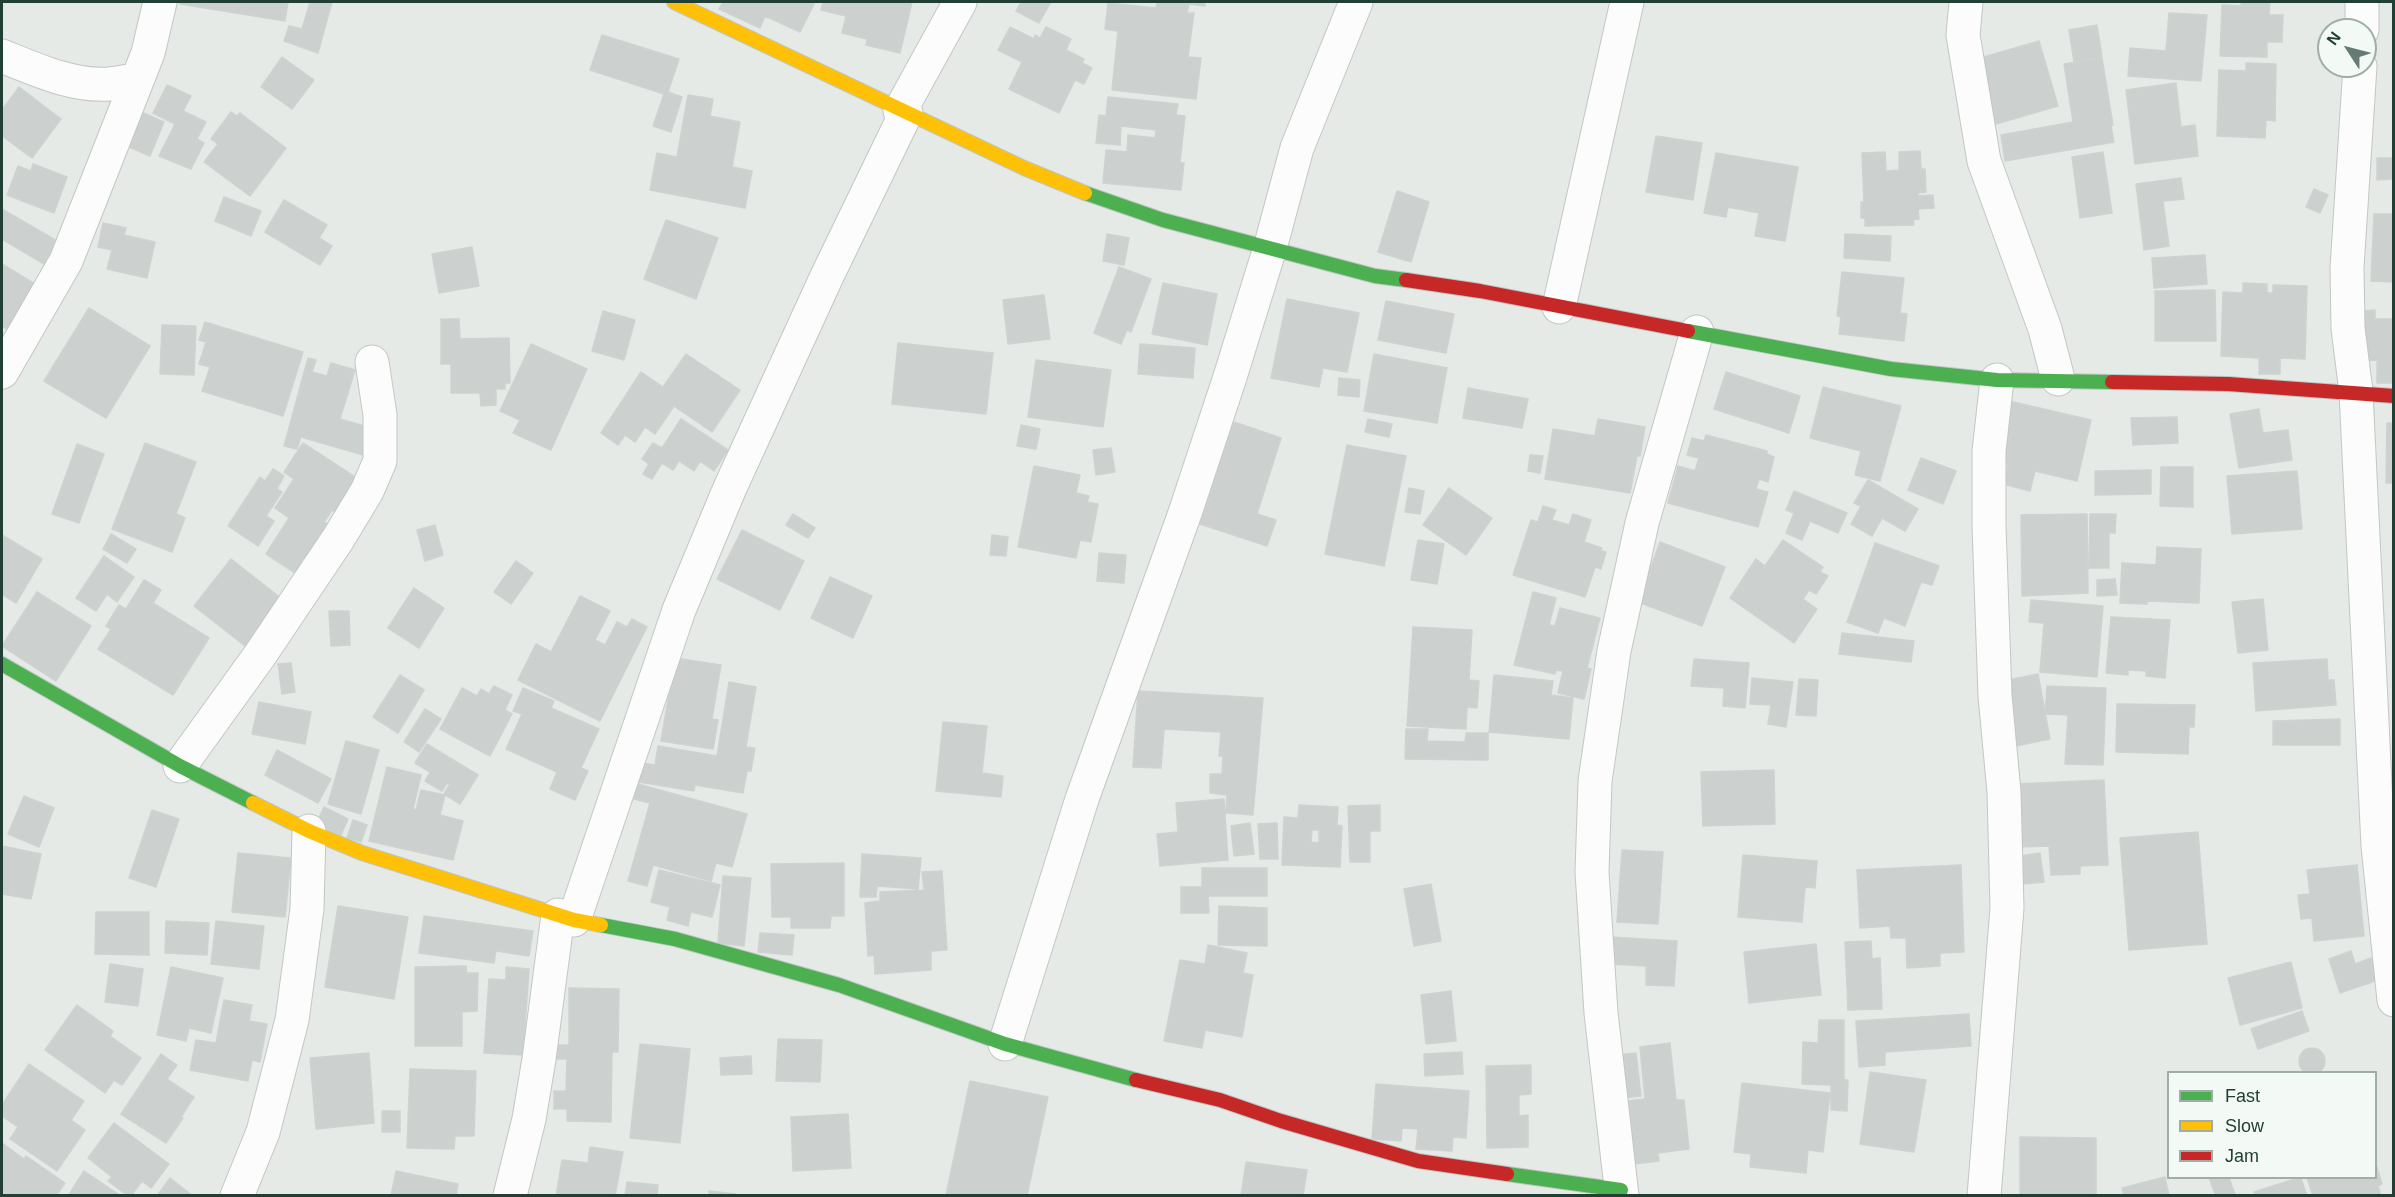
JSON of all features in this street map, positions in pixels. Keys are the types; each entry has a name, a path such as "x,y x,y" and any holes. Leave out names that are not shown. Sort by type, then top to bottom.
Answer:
{"street":[{"path":"2,372 66,261 148,53 160,2"},
{"path":"674,2 1024,168 1116,205 1163,220 1375,276 1480,291 1891,369 1997,380 2058,379 2228,384 2394,396"},
{"path":"510,1196 529,1119 566,917 679,609 729,490 827,276 903,112 960,2"},
{"path":"1005,1044 1082,799 1185,513 1270,248 1297,148 1356,2"},
{"path":"1559,307 1628,2"},
{"path":"1966,2 1963,35 1984,161 2045,329 2058,379"},
{"path":"2362,2 2362,18"},
{"path":"2,56 50,74 89,84 109,84 137,79"},
{"path":"2359,78 2347,268 2348,328 2356,392 2378,846 2394,1000"},
{"path":"2,664 180,766 309,831 362,853 566,917 675,939 839,985 1005,1044 1136,1080 1220,1100 1281,1121 1418,1161 1621,1193 1601,1013 1592,872 1595,781 1614,651 1642,524 1697,332"},
{"path":"180,766 260,655 338,539 367,491 380,461 380,416 372,362"},
{"path":"1984,1196 2007,908 2004,792 1995,696 1989,525 1989,451 1997,380"},
{"path":"237,1196 262,1132 292,1020 307,909 309,831"}],"building":[{"path":"180,2 288,2 285,21 180,4"},
{"path":"310,2 332,2 318,53 284,41 289,26 302,29"},
{"path":"723,2 815,2 800,32 765,16 760,28 719,9"},
{"path":"823,2 912,2 900,53 866,45 867,39 842,33 846,16 821,10"},
{"path":"1021,2 1051,2 1039,23 1016,11"},
{"path":"1157,2 1205,2 1205,6 1189,4 1187,13 1194,13 1188,57 1201,58 1196,99 1112,90 1118,31 1105,29 1108,3 1156,8"},
{"path":"2241,2 2270,2 2269,15 2283,15 2282,42 2267,42 2267,57 2220,56 2222,5 2241,6"},
{"path":"2169,13 2207,15 2201,81 2128,76 2130,48 2166,51"},
{"path":"2097,25 2102,57 2074,62 2069,30"},
{"path":"1010,27 1034,39 1035,35 1040,38 1046,27 1071,39 1066,50 1084,59 1082,63 1092,68 1084,84 1075,80 1059,113 1009,89 1022,62 998,50"},
{"path":"602,35 679,59 668,92 682,97 671,132 653,126 664,94 590,70"},
{"path":"2039,41 2058,106 1996,124 1977,59"},
{"path":"282,57 314,80 292,109 261,87"},
{"path":"2102,58 2114,142 2005,161 2001,135 2073,122 2064,64"},
{"path":"2246,63 2276,64 2275,121 2266,120 2265,138 2217,136 2219,70 2246,71"},
{"path":"2176,83 2181,127 2195,125 2198,156 2135,164 2126,90"},
{"path":"167,85 191,96 183,111 206,122 197,139 204,143 191,169 159,156 175,124 153,113"},
{"path":"19,87 61,119 32,158 2,136 2,110"},
{"path":"688,95 713,99 710,116 740,122 732,167 752,171 745,208 650,190 657,153 677,157"},
{"path":"1108,97 1178,104 1176,115 1185,116 1180,163 1184,163 1181,190 1103,183 1106,150 1127,152 1128,135 1155,138 1156,130 1121,126 1120,145 1096,143 1099,115 1106,116"},
{"path":"132,108 164,122 150,156 118,142"},
{"path":"231,112 237,116 240,113 286,148 250,196 204,162 218,144 211,139"},
{"path":"1656,136 1702,143 1693,200 1646,192"},
{"path":"1920,151 1921,169 1925,169 1926,192 1918,193 1918,196 1933,195 1934,208 1918,209 1919,219 1913,220 1914,225 1865,226 1865,218 1861,218 1861,202 1864,202 1862,153 1885,152 1886,171 1899,170 1899,152"},
{"path":"2103,152 2112,213 2080,218 2072,157"},
{"path":"1716,153 1798,167 1785,241 1755,236 1759,213 1728,207 1726,217 1704,213"},
{"path":"2377,158 2394,158 2394,179 2377,180"},
{"path":"33,164 67,177 54,213 7,195 18,166 31,171"},
{"path":"2181,178 2184,199 2163,201 2169,246 2144,250 2136,184"},
{"path":"2314,189 2328,195 2320,213 2306,207"},
{"path":"1397,191 1429,202 1411,262 1378,252"},
{"path":"224,197 261,211 251,236 215,221"},
{"path":"284,200 327,225 319,238 332,246 320,265 265,232"},
{"path":"2,209 57,241 44,264 2,239"},
{"path":"2374,214 2394,214 2394,282 2371,281"},
{"path":"666,220 718,238 696,299 644,279"},
{"path":"103,223 126,228 124,235 155,242 147,278 107,269 112,250 98,247"},
{"path":"1107,234 1129,238 1124,265 1103,261"},
{"path":"1845,234 1891,236 1890,261 1844,258"},
{"path":"472,247 479,286 439,293 432,254"},
{"path":"2205,255 2207,284 2154,288 2152,258"},
{"path":"2,264 38,286 10,331 2,326"},
{"path":"1119,267 1151,279 1131,332 1127,330 1121,344 1094,333"},
{"path":"1842,272 1904,278 1900,313 1907,314 1904,341 1839,334 1841,317 1837,316"},
{"path":"1163,283 1217,294 1207,345 1152,334"},
{"path":"2243,283 2267,284 2267,293 2273,293 2273,285 2307,286 2305,359 2280,358 2280,374 2259,374 2259,358 2221,356 2223,292 2243,293"},
{"path":"2215,290 2216,341 2155,341 2155,291"},
{"path":"1044,295 1050,339 1008,344 1003,300"},
{"path":"1287,299 1359,313 1347,372 1323,368 1319,387 1271,378"},
{"path":"1386,301 1454,314 1446,353 1378,340"},
{"path":"89,308 150,346 106,418 44,381"},
{"path":"2375,310 2375,319 2394,319 2394,383 2377,383 2377,360 2360,361 2359,311"},
{"path":"603,311 635,320 624,360 592,351"},
{"path":"441,319 459,319 460,339 509,338 510,383 505,383 505,389 496,389 496,405 481,406 480,393 451,393 451,364 441,364"},
{"path":"205,322 303,352 283,416 202,391 210,367 199,364 206,342 199,340"},
{"path":"162,325 196,326 194,375 160,374"},
{"path":"898,343 993,353 986,414 892,404"},
{"path":"531,344 587,369 551,450 513,433 520,420 500,411"},
{"path":"1140,344 1195,348 1193,378 1138,374"},
{"path":"686,354 740,390 712,432 674,406 655,434 645,427 635,442 625,435 618,445 601,433 641,372 663,387"},
{"path":"1374,354 1447,368 1437,423 1364,411"},
{"path":"308,358 316,360 312,372 327,376 331,363 355,370 340,419 371,428 363,455 301,437 297,449 284,446"},
{"path":"1036,360 1111,370 1103,427 1028,417"},
{"path":"1726,372 1800,396 1789,433 1714,409"},
{"path":"1339,378 1360,380 1359,397 1338,395"},
{"path":"1823,387 1901,406 1880,481 1855,475 1861,451 1810,438"},
{"path":"1468,388 1528,399 1522,428 1463,418"},
{"path":"2009,401 2091,420 2077,481 2035,471 2030,491 2003,484 2008,465 1995,462"},
{"path":"2259,409 2263,433 2288,430 2292,460 2239,468 2230,414"},
{"path":"2177,417 2178,443 2133,445 2131,418"},
{"path":"681,419 728,450 714,471 700,461 694,471 679,461 673,470 662,463 652,479 643,474 649,464 642,459 653,443 662,448"},
{"path":"1368,419 1392,424 1389,437 1365,432"},
{"path":"1598,419 1645,427 1630,493 1545,479 1553,429 1595,436"},
{"path":"1234,422 1281,438 1257,514 1276,520 1267,546 1200,524"},
{"path":"2387,423 2394,423 2394,483 2386,483"},
{"path":"1021,425 1040,429 1036,449 1017,446"},
{"path":"1706,435 1767,451 1767,454 1774,457 1768,482 1759,479 1756,489 1768,492 1758,527 1668,503 1678,466 1695,471 1699,458 1687,455 1692,438 1704,441"},
{"path":"145,443 196,462 176,514 185,518 172,552 112,529"},
{"path":"303,443 358,479 336,513 332,510 324,522 332,527 300,576 266,554 289,518 275,508 294,479 284,472"},
{"path":"77,444 104,454 79,523 52,514"},
{"path":"1347,445 1406,456 1384,566 1325,554"},
{"path":"1111,448 1115,472 1096,475 1093,450"},
{"path":"1530,455 1543,456 1540,473 1528,471"},
{"path":"1921,458 1956,471 1943,504 1908,490"},
{"path":"1034,466 1080,475 1076,493 1089,496 1087,502 1098,504 1091,542 1080,540 1076,558 1018,547"},
{"path":"2161,467 2193,467 2193,507 2160,506"},
{"path":"273,469 284,476 277,489 282,492 266,516 274,521 258,546 228,526 260,477 265,481"},
{"path":"2151,470 2151,494 2095,495 2095,471"},
{"path":"2297,471 2302,529 2232,534 2227,476"},
{"path":"1868,480 1918,509 1905,531 1882,518 1872,536 1851,524 1861,506 1854,503"},
{"path":"1409,488 1424,491 1420,514 1405,512"},
{"path":"1449,488 1492,518 1466,555 1423,525"},
{"path":"1794,491 1847,513 1838,533 1810,521 1802,540 1786,533 1794,513 1786,510"},
{"path":"1543,506 1556,510 1552,520 1569,525 1573,514 1591,520 1584,542 1602,548 1601,551 1606,552 1601,569 1595,567 1585,597 1513,575 1531,520 1538,522"},
{"path":"793,514 815,528 808,538 786,525"},
{"path":"2087,514 2088,593 2022,596 2021,515"},
{"path":"2090,514 2116,514 2115,533 2109,533 2109,568 2089,568"},
{"path":"435,525 443,555 425,561 417,530"},
{"path":"742,530 804,561 780,610 717,579"},
{"path":"111,534 136,549 127,563 103,549"},
{"path":"2,535 42,559 16,603 2,594"},
{"path":"992,535 1008,537 1006,556 990,555"},
{"path":"1418,540 1444,544 1437,584 1411,580"},
{"path":"1783,540 1823,567 1820,572 1828,576 1816,594 1809,590 1803,599 1817,609 1794,643 1730,598 1756,559 1765,566"},
{"path":"1660,542 1725,567 1702,626 1638,602"},
{"path":"1875,543 1939,566 1932,585 1921,582 1905,626 1884,618 1878,633 1847,622"},
{"path":"2157,547 2201,549 2199,603 2147,601 2147,604 2120,603 2122,563 2156,565"},
{"path":"1099,553 1126,555 1124,583 1097,581"},
{"path":"104,556 134,577 117,602 107,594 96,611 76,598"},
{"path":"231,559 282,599 245,646 194,606"},
{"path":"516,561 533,573 511,604 494,592"},
{"path":"830,577 872,596 853,638 811,618"},
{"path":"2115,579 2117,595 2097,596 2097,580"},
{"path":"144,580 161,590 153,603 209,638 173,695 98,649 111,629 106,626 119,605 126,609"},
{"path":"414,588 444,608 419,648 388,628"},
{"path":"37,592 91,626 56,681 2,646"},
{"path":"1533,592 1556,598 1549,625 1555,626 1560,608 1600,618 1587,668 1591,669 1584,699 1558,693 1563,671 1556,670 1555,674 1514,665"},
{"path":"580,596 610,611 595,640 605,645 617,622 627,627 632,619 647,627 600,721 518,680 536,644 551,652"},
{"path":"2263,599 2268,650 2238,653 2232,602"},
{"path":"2031,600 2103,606 2097,677 2040,672 2044,623 2029,622"},
{"path":"329,611 349,611 350,645 331,646"},
{"path":"2111,617 2170,620 2165,678 2146,676 2146,671 2128,670 2128,675 2106,673"},
{"path":"1413,627 1472,630 1469,680 1479,681 1477,708 1467,707 1466,729 1407,726"},
{"path":"1842,633 1914,641 1911,662 1839,654"},
{"path":"675,658 721,665 712,719 718,720 713,749 661,741"},
{"path":"1694,659 1749,663 1745,708 1723,706 1724,688 1691,686"},
{"path":"2327,659 2328,680 2334,680 2336,705 2256,711 2253,663"},
{"path":"291,663 295,692 282,694 278,664"},
{"path":"2038,674 2050,739 2016,746 2003,681"},
{"path":"400,675 424,690 398,733 373,717"},
{"path":"1494,675 1553,681 1551,695 1573,698 1569,739 1489,732"},
{"path":"1752,678 1793,682 1786,727 1768,724 1771,705 1750,704"},
{"path":"1799,679 1818,680 1816,716 1796,715"},
{"path":"729,682 756,687 746,747 755,748 751,771 747,771 743,793 695,785 694,791 639,782 642,763 655,765 658,746 717,756"},
{"path":"494,686 512,695 505,710 512,714 490,756 440,729 462,688 477,696 481,689 489,694"},
{"path":"2047,686 2106,688 2103,765 2065,764 2068,715 2045,714"},
{"path":"523,688 554,701 551,708 599,729 581,768 588,771 575,800 550,789 557,772 506,749 522,714 513,711"},
{"path":"1138,691 1263,698 1253,815 1226,813 1227,795 1210,793 1210,774 1222,774 1223,756 1219,756 1221,732 1164,729 1161,768 1133,767"},
{"path":"259,702 311,712 305,744 252,734"},
{"path":"2117,704 2195,705 2194,727 2189,727 2188,754 2116,752"},
{"path":"425,709 441,719 419,752 404,742"},
{"path":"2340,719 2340,745 2273,745 2273,721"},
{"path":"943,722 987,726 982,773 1003,776 1001,797 936,791"},
{"path":"1406,729 1428,729 1427,741 1465,742 1466,733 1488,733 1488,760 1405,759"},
{"path":"346,741 379,750 361,814 328,804"},
{"path":"427,744 478,775 460,804 444,794 450,784 447,783 442,791 425,781 430,772 415,763"},
{"path":"277,750 331,779 318,803 265,775"},
{"path":"387,767 421,775 413,809 416,810 421,790 445,795 440,815 463,821 453,860 369,841"},
{"path":"1774,770 1775,824 1703,826 1701,772"},
{"path":"2104,780 2108,865 2080,866 2080,874 2051,875 2049,846 2018,847 2015,784"},
{"path":"638,784 747,814 732,867 716,863 711,881 653,865 647,886 628,881 650,803 634,799"},
{"path":"24,796 54,808 39,847 8,834"},
{"path":"1224,799 1228,860 1160,866 1157,834 1178,832 1176,803"},
{"path":"1299,805 1338,807 1337,825 1342,826 1340,867 1282,865 1284,817 1298,818","holes":["1312,830 1319,830 1319,843 1311,842"]},
{"path":"1380,805 1380,831 1370,831 1370,862 1350,862 1348,806"},
{"path":"324,807 348,819 341,835 316,824"},
{"path":"152,810 179,819 156,887 129,878"},
{"path":"353,820 367,825 361,842 347,838"},
{"path":"1250,823 1254,854 1234,856 1231,826"},
{"path":"1277,823 1278,859 1260,859 1258,824"},
{"path":"2198,832 2207,944 2129,950 2120,838"},
{"path":"2,846 41,854 31,899 2,894"},
{"path":"1622,850 1663,852 1658,924 1617,922"},
{"path":"238,853 291,858 285,917 232,912"},
{"path":"2040,853 2044,882 2023,884 2020,856"},
{"path":"862,854 921,858 918,889 877,886 876,897 860,897"},
{"path":"1743,855 1817,861 1815,888 1805,887 1802,922 1738,917"},
{"path":"844,863 844,916 831,916 830,928 791,928 791,917 772,917 771,864"},
{"path":"1961,865 1964,952 1940,953 1940,966 1907,968 1906,938 1891,938 1890,926 1860,928 1857,870"},
{"path":"2357,865 2364,936 2314,941 2312,918 2301,919 2298,895 2310,894 2307,870"},
{"path":"1202,868 1267,868 1267,896 1208,896 1209,913 1181,913 1181,887 1202,887"},
{"path":"659,870 720,885 712,917 691,912 688,926 667,920 670,907 651,902"},
{"path":"942,871 947,950 931,951 931,970 875,974 874,955 868,956 865,903 880,901 880,892 924,890 922,872"},
{"path":"723,876 751,878 744,946 718,943"},
{"path":"1431,884 1441,941 1414,946 1404,889"},
{"path":"338,906 408,917 394,999 325,987"},
{"path":"1219,906 1267,908 1267,946 1218,945"},
{"path":"96,912 149,912 149,955 95,954"},
{"path":"424,916 533,931 529,956 496,951 494,963 419,953"},
{"path":"166,921 209,923 207,955 165,953"},
{"path":"216,921 264,926 259,969 211,964"},
{"path":"760,933 794,935 792,955 758,952"},
{"path":"1610,937 1677,941 1674,986 1646,985 1646,966 1609,964"},
{"path":"1871,941 1872,959 1880,958 1882,1009 1848,1010 1845,942"},
{"path":"1816,944 1821,995 1749,1003 1744,952"},
{"path":"1208,945 1247,953 1243,973 1253,975 1242,1037 1205,1030 1202,1048 1164,1041 1180,960 1205,964"},
{"path":"2351,951 2355,964 2371,958 2378,980 2340,993 2329,959"},
{"path":"2291,962 2302,1008 2240,1025 2228,978"},
{"path":"110,964 143,969 138,1006 105,1002"},
{"path":"466,966 467,973 478,973 477,1011 462,1012 462,1046 415,1046 415,967"},
{"path":"171,967 223,978 211,1033 189,1028 186,1041 157,1035"},
{"path":"506,967 529,969 523,1055 484,1053 489,979 506,980"},
{"path":"569,988 619,989 618,1052 612,1052 611,1122 567,1121 567,1109 554,1109 554,1091 566,1091 567,1059 554,1059 555,1045 569,1045"},
{"path":"1451,991 1456,1041 1426,1044 1421,995"},
{"path":"224,1000 252,1005 249,1021 267,1024 260,1062 252,1060 248,1081 190,1070 196,1040 216,1043"},
{"path":"77,1005 113,1031 110,1036 141,1058 122,1085 114,1080 105,1093 45,1050"},
{"path":"2302,1011 2309,1031 2258,1049 2251,1029"},
{"path":"1969,1014 1971,1046 1885,1052 1885,1065 1859,1067 1856,1021"},
{"path":"1819,1020 1844,1020 1844,1080 1848,1080 1847,1111 1831,1110 1831,1085 1802,1084 1803,1042 1818,1043"},
{"path":"778,1039 822,1040 820,1082 776,1081"},
{"path":"1670,1043 1676,1100 1684,1100 1689,1149 1658,1153 1659,1161 1626,1165 1619,1102 1645,1099 1640,1047"},
{"path":"640,1044 690,1049 680,1143 630,1138"},
{"path":"2307,1049 2317,1049 2324,1056 2324,1066 2320,1071 2304,1071 2300,1066 2300,1056"},
{"path":"1462,1052 1463,1074 1425,1076 1424,1054"},
{"path":"369,1053 374,1123 316,1129 310,1058"},
{"path":"1636,1053 1641,1096 1621,1098 1616,1055"},
{"path":"161,1054 177,1065 167,1079 194,1097 166,1143 121,1114"},
{"path":"751,1056 752,1074 721,1075 720,1058"},
{"path":"29,1064 84,1101 71,1120 85,1130 57,1171 10,1139 18,1127 2,1116 2,1105"},
{"path":"1531,1065 1531,1094 1519,1095 1519,1116 1528,1115 1528,1147 1487,1148 1486,1066"},
{"path":"410,1069 476,1071 474,1136 455,1136 454,1149 407,1148"},
{"path":"1870,1072 1926,1080 1914,1152 1860,1144"},
{"path":"970,1081 1048,1097 1027,1196 946,1195"},
{"path":"1742,1083 1830,1093 1823,1152 1808,1150 1806,1173 1750,1167 1751,1154 1734,1152"},
{"path":"1376,1084 1469,1091 1466,1138 1453,1137 1452,1151 1416,1149 1418,1129 1402,1128 1401,1141 1372,1139"},
{"path":"382,1111 400,1111 400,1132 382,1132"},
{"path":"848,1114 851,1168 793,1171 791,1117"},
{"path":"114,1123 169,1164 151,1188 142,1181 131,1196 108,1181 112,1177 88,1158"},
{"path":"2020,1137 2096,1138 2096,1196 2020,1196"},
{"path":"2,1143 24,1159 26,1156 65,1183 56,1196 2,1196"},
{"path":"590,1147 623,1152 615,1196 556,1196 562,1160 588,1163"},
{"path":"1246,1162 1307,1170 1303,1196 1241,1196"},
{"path":"2377,1167 2382,1184 2378,1186 2381,1196 2313,1196 2307,1179 2377,1179"},
{"path":"84,1171 121,1196 68,1196"},
{"path":"396,1171 458,1184 456,1196 391,1196"},
{"path":"2165,1177 2169,1196 2124,1196 2122,1188"},
{"path":"170,1178 193,1196 157,1196"},
{"path":"2209,1179 2229,1179 2235,1194 2216,1196"},
{"path":"2301,1179 2307,1196 2256,1196 2254,1192"},
{"path":"627,1182 658,1185 657,1196 625,1196"},
{"path":"709,1191 736,1194 736,1196 709,1196"}],"traffic: fast":[{"path":"1085,193 1163,220 1375,276 1406,280"},
{"path":"1688,331 1891,369 1997,380 2112,382"},
{"path":"2,664 180,766 253,803"},
{"path":"601,925 675,939 839,985 1005,1044 1136,1080"},
{"path":"1507,1174 1621,1190"}],"traffic: slow":[{"path":"674,2 1024,168 1085,193"},
{"path":"253,803 309,831 362,853 574,920 601,925"}],"traffic: jam":[{"path":"1406,280 1480,291 1688,331"},
{"path":"2112,382 2228,384 2394,396"},
{"path":"1136,1080 1220,1100 1281,1121 1418,1161 1507,1174"}]}
